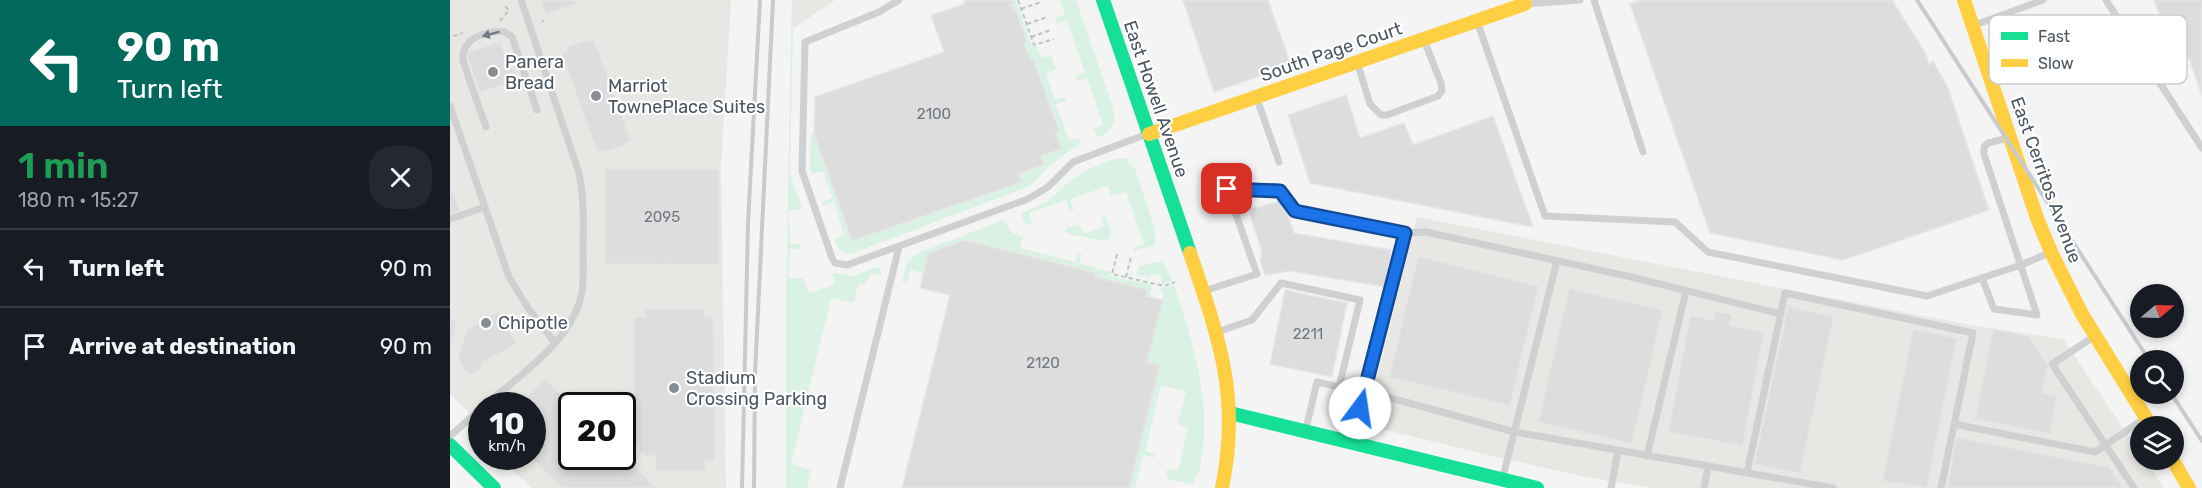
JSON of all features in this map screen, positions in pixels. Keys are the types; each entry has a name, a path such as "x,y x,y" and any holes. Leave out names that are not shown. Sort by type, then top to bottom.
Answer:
{"street":[{"name":"East Howell Avenue","path":"1103,0 1217,332 1227,374 1230,413 1229,453 1222,488"},
{"name":"East Cerritos Avenue","path":"1964,0 1989,76"},
{"name":"South Page Court","path":"1149,134 1525,4"},
{"name":"East Cerritos Avenue","path":"1992,84 2037,218 2051,252 2095,336 2145,416"},
{"path":"1230,413 1537,488"},
{"path":"450,445 494,488"},
{"path":"2178,470 2189,488"}],"lane":[{"path":"500,392 555,343 574,314 582,291 582,192 576,160 521,0"},
{"path":"899,0 879,12 805,42 801,171 832,258 836,263 847,265 1028,199 1048,187 1073,162 1149,134"},
{"path":"1525,4 1580,0"},
{"path":"1594,0 1643,152"},
{"path":"2002,15 2043,0"},
{"path":"2106,0 2116,15"},
{"path":"1972,26 1989,20"},
{"path":"1477,21 1545,216 1675,222 1708,252 1927,296 2020,265 2051,252"},
{"path":"486,127 462,53 469,42 490,33 505,32 512,37 537,110"},
{"path":"1357,62 1370,104 1381,115 1387,115 1438,96 1442,91 1424,39"},
{"path":"2160,84 2202,148"},
{"path":"1256,97 1279,162"},
{"path":"450,106 514,287 555,343"},
{"path":"1982,278 1994,309 2037,315 1984,154 1984,147 1988,143 2010,137"},
{"path":"1204,291 1257,274 1227,189 1280,191 1295,211 1405,233 1426,232 1781,314"},
{"path":"450,219 485,207"},
{"path":"1352,443 1405,233"},
{"path":"840,488 898,247"},
{"path":"1502,480 1557,261"},
{"path":"1217,332 1252,320 1281,283 1285,282 1360,300 1339,387 1317,382 1306,432"},
{"path":"1647,456 1686,291"},
{"path":"1747,473 1785,293 1973,333 1941,488"},
{"path":"2095,336 2052,364 2134,488"},
{"path":"1365,391 1515,432 1833,488"},
{"path":"450,436 468,420"},
{"path":"1954,424 2095,452 2105,444 2130,432"},
{"path":"1611,488 1618,451"},
{"path":"1704,488 1708,466"}],"path":[{"path":"1018,0 1034,45 1054,39"},
{"path":"1021,9 1041,2"},
{"path":"1026,24 1047,17"},
{"path":"1031,37 1051,30"},
{"path":"1118,254 1112,274 1164,286 1175,282"},
{"path":"1126,277 1131,257"}],"shaded area":[{"path":"450,0 731,0 721,167 726,488 532,488 512,470 546,470 546,392 468,392 468,411 450,394"},
{"path":"792,0 835,0 791,30"},
{"path":"1417,217 1970,325 2063,339 2130,438 2130,470 2152,470 2164,488 1653,488 1586,477 1365,425"}],"green space":[{"path":"1016,0 1032,47 1037,46 1041,58 1051,55 1056,69 1046,73 1055,100 1066,97 1067,100 1056,104 1069,141 1080,138 1081,143 1050,165 1030,186 853,253 843,252 834,239 844,235 834,202 823,206 821,202 832,198 823,171 812,174 810,169 811,133 814,134 852,241 1021,182 1019,173 1043,165 1041,156 1061,149 1056,132 1059,130 1035,60 1031,61 1016,11 1013,11 1011,5"},
{"path":"1060,0 1076,0 1113,108 1115,123 1102,137 1096,136 1093,129 1103,125 1087,78 1076,81 1075,76 1085,73 1067,20 1056,23 1055,18 1065,15"},
{"path":"793,29 790,174 802,208 789,210 790,244 801,245 801,249 790,249 789,278 803,278 809,293 835,284 832,274 834,273 852,276 877,267 881,269 881,276 871,273 864,285 858,284 854,303 831,298 791,464 811,470 807,488 786,488 786,305 791,30"},
{"path":"1117,158 1127,158 1129,164 1135,169 1155,230 1155,245 1135,251 1133,248 1144,244 1126,192 1111,196 1108,186 1070,199 1074,210 1070,211 1066,200 1029,213 1032,224 1025,225 1022,215 1024,212 1048,201 1071,180 1088,169"},
{"path":"1106,216 1111,232 1110,238 1105,241 1068,234 1065,231 1079,224 1083,234 1104,227 1101,217"},
{"path":"1003,220 1013,233 1023,237 1020,248 1075,262 1078,253 1082,254 1079,263 1111,272 1110,276 1152,285 1150,297 1146,296 1147,291 1095,277 1096,273 964,240 928,253 923,273 911,270 907,283 902,282 907,263 916,254"},
{"path":"1162,261 1173,281 1162,284 1161,276 1150,274 1149,277 1136,274 1139,266"},
{"path":"1174,285 1200,376 1205,424 1199,471 1193,483 1190,484 1169,479 1166,476 1167,469 1178,471 1188,428 1178,423 1186,391 1161,385 1145,451 1155,454 1154,458 1143,455 1135,488 1129,488 1160,365 1147,362 1163,301 1163,292 1160,291 1161,288"}],"building":[{"path":"540,0 576,0 577,4 546,15"},
{"path":"1012,0 1013,11 1016,10 1027,42 1024,43 1031,61 1034,60 1059,131 1056,132 1061,149 1041,156 1044,165 1019,173 1022,182 852,241 814,134 815,97 944,52 931,15 965,4 964,1"},
{"path":"1183,0 1268,0 1291,65 1214,92"},
{"path":"1642,0 1892,0 1926,54 1929,64 1933,61 1948,88 1989,210 1843,260 1710,233 1630,4"},
{"path":"2154,0 2202,0 2202,96 2189,58 2187,58 2187,15 2160,15"},
{"name":"Marriot TownePlace Suites","path":"587,39 588,41 594,39 631,140 625,145 604,153 603,150 597,152 561,52 567,50 566,47"},
{"name":"Panera Bread","path":"500,41 517,80 480,93 466,53"},
{"path":"1346,95 1360,138 1404,123 1413,145 1493,116 1533,227 1310,183 1288,115"},
{"path":"605,169 719,169 719,265 605,264"},
{"path":"450,185 460,211 450,214"},
{"path":"1279,201 1284,202 1294,233 1391,250 1385,287 1290,271 1265,275 1260,261 1262,251 1250,215 1251,207 1257,208"},
{"path":"964,240 1096,273 1095,277 1148,290 1146,296 1163,300 1147,362 1160,365 1129,488 902,488 950,295 920,288 928,253"},
{"path":"1418,256 1539,286 1510,406 1389,377"},
{"path":"1569,288 1663,310 1632,444 1538,422"},
{"path":"1285,290 1347,303 1332,377 1270,364"},
{"path":"1788,306 1834,317 1800,474 1754,464"},
{"name":"Stadium Crossing Parking","path":"645,309 704,309 704,316 712,316 712,321 714,321 715,460 705,460 706,471 655,471 655,456 644,456 644,453 638,453 636,392 634,392 634,317 645,317"},
{"path":"498,311 517,344 482,363 481,370 470,375 465,372 458,357 467,329"},
{"path":"1715,311 1732,314 1730,326 1764,332 1743,446 1668,432 1690,316 1714,320"},
{"path":"450,314 456,325 450,352"},
{"path":"1913,329 1957,338 1927,488 1882,481"},
{"path":"1993,329 2029,336 2048,365 2042,392 2057,396 2050,434 1975,419"},
{"path":"545,378 559,392 558,470 636,470 636,468 657,488 562,488 543,470 546,470 546,392 532,392"},
{"path":"1956,437 2109,467 2124,488 1947,488"}],"railway":[{"path":"742,488 748,223 760,0"},
{"path":"754,488 755,374 773,0"},
{"path":"1917,0 2143,350"},
{"path":"2178,404 2202,441"}],"traffic: fast":[{"path":"1103,0 1190,253"},
{"path":"1230,413 1537,488"},
{"path":"450,445 494,488"}],"traffic: slow":[{"path":"1964,0 1989,75"},
{"path":"1149,134 1525,4"},
{"path":"1992,84 2037,218 2051,252 2082,314 2145,416"},
{"path":"1190,253 1218,341 1228,396 1229,425 1222,488"},
{"path":"2178,470 2189,488"}],"place":[{"name":"Panera Bread","path":"493,72"},
{"name":"Marriot TownePlace Suites","path":"596,96"},
{"name":"Chipotle","path":"486,323"},
{"name":"Stadium Crossing Parking","path":"674,388"}],"route":[{"path":"1227,189 1280,191 1295,211 1405,233 1360,408"}]}
